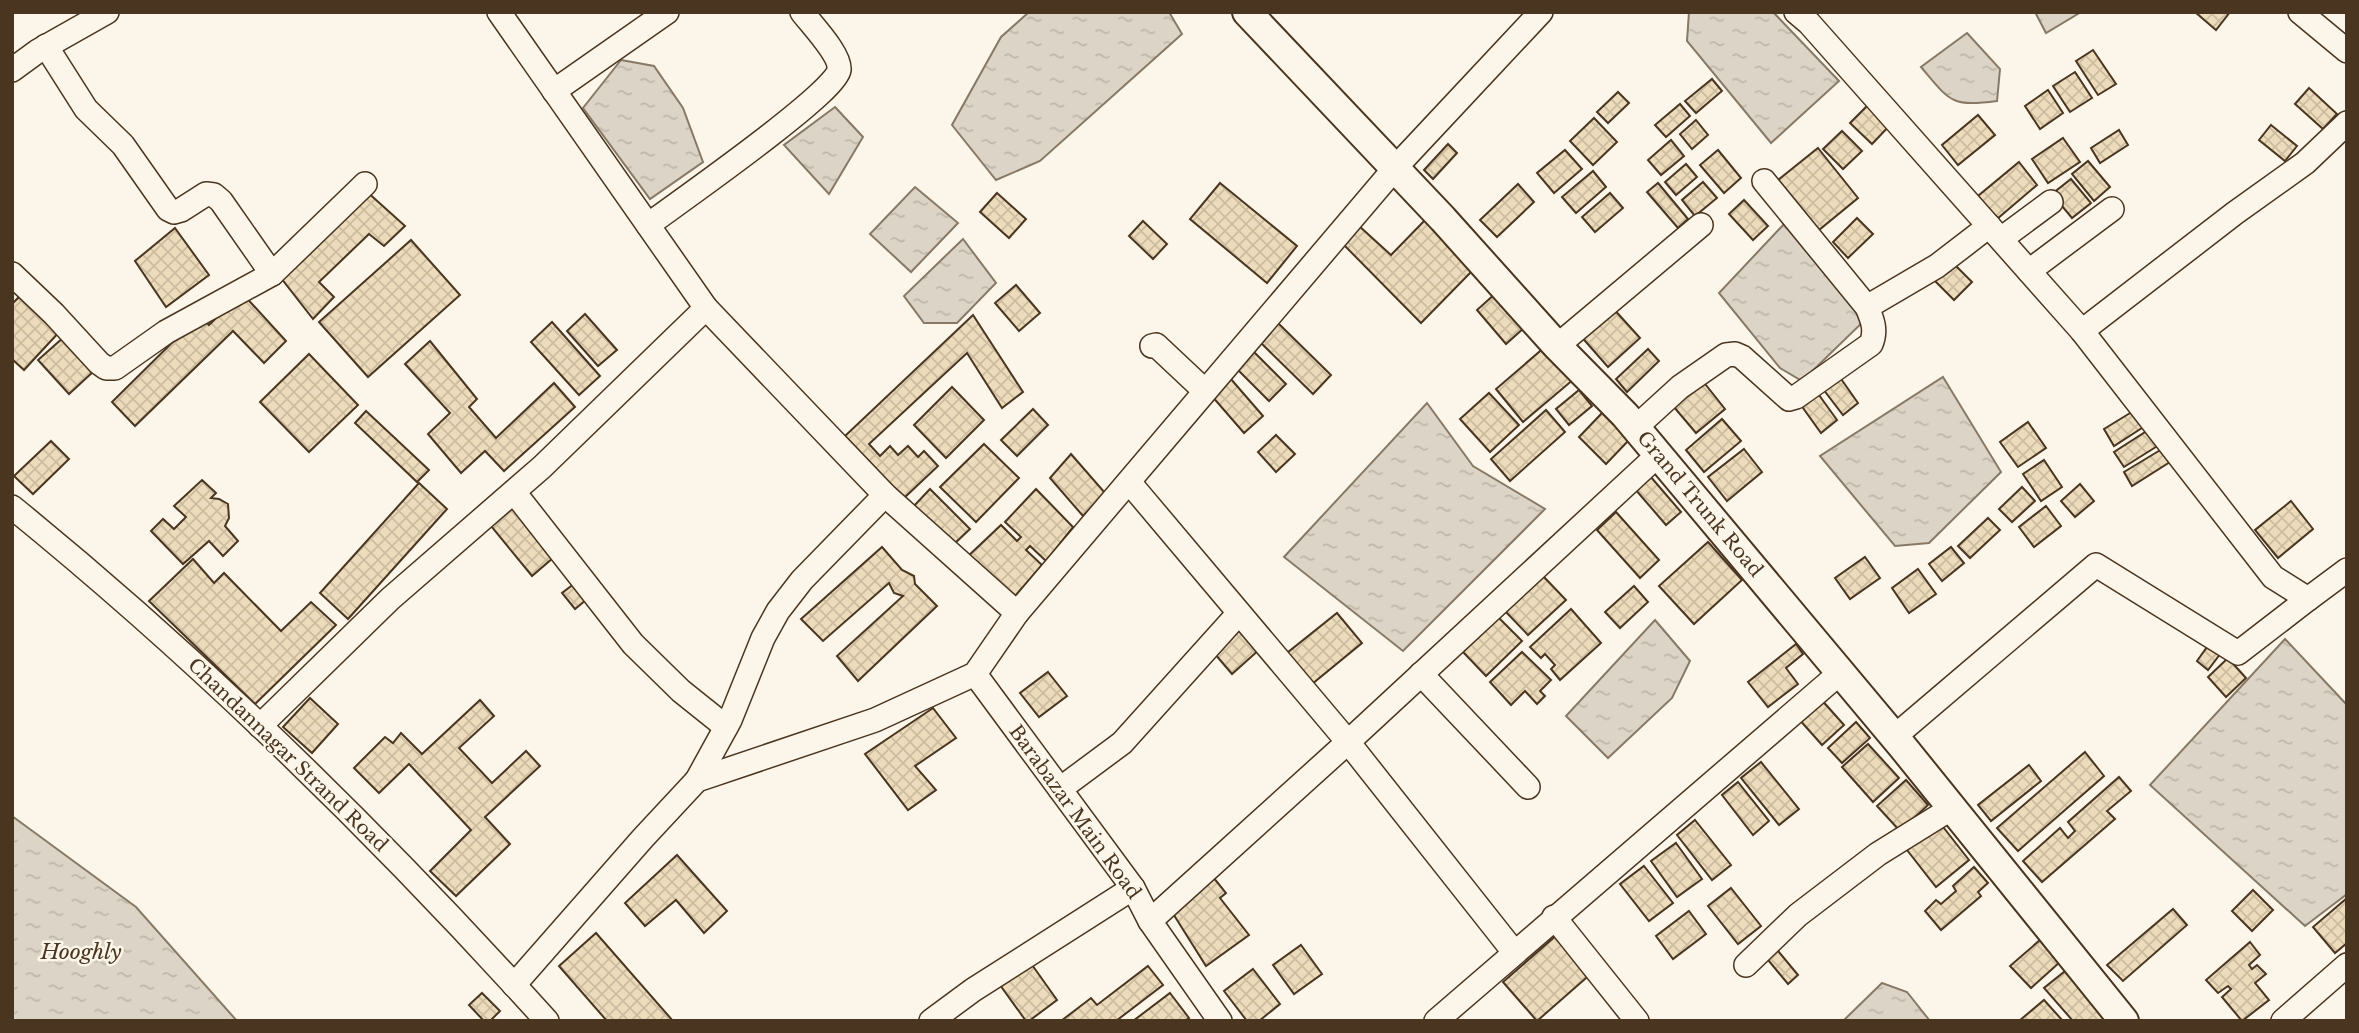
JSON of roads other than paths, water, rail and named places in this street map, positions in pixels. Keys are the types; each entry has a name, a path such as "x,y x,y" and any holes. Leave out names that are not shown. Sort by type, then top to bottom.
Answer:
{"main road":[{"name":"Grand Trunk Road","path":"1247,12 1635,428 1841,672 2124,1021"}],"street":[{"path":"12,70 107,12"},
{"path":"499,12 706,308 885,495 1017,613"},
{"path":"554,91 667,12"},
{"path":"648,225 785,123 819,96 839,74 839,65 834,54 802,12"},
{"path":"1796,12 1809,23 2082,331 2273,577 2308,599"},
{"path":"2300,12 2347,51"},
{"path":"697,780 875,720 975,674 1017,613 1395,168 1531,16"},
{"path":"47,47 86,109 123,145 169,209 174,212 181,210 206,194 214,195 272,274"},
{"path":"2082,331 2305,163 2347,123"},
{"path":"1635,428 1680,387 1726,355 1735,354 1742,357 1789,399 1796,397 1871,344 1875,335 1867,307 1764,181"},
{"path":"12,274 106,368 114,368 166,332 272,274 365,184"},
{"path":"1867,307 2051,202"},
{"path":"2029,271 2112,209"},
{"path":"1557,346 1701,225"},
{"path":"260,726 390,599 542,467 706,308"},
{"path":"1152,346 1156,345 1166,353 1205,391"},
{"path":"1150,921 1658,455"},
{"path":"1129,482 1348,742 1514,952"},
{"path":"514,492 633,644 681,691 726,727"},
{"path":"514,985 697,780 726,727 763,638 778,611 802,580 885,495"},
{"name":"Chandannagar Strand Road","path":"12,507 91,571 260,726 377,839 547,1021"},
{"path":"1894,737 2096,565 2238,653 2347,570"},
{"path":"1060,789 1122,743 1239,613"},
{"path":"1436,1021 1841,672"},
{"name":"Barabazar Main Road","path":"975,674 1133,888 1150,921 1220,1021"},
{"path":"1421,674 1528,787"},
{"path":"1746,965 1798,915 1878,854 1952,808"},
{"path":"931,1021 973,990 1133,888"},
{"path":"1554,917 1637,1021"},
{"path":"2283,1021 2347,965"}],"water":[{"path":"1029,12 1169,12 1182,34 1040,161 996,180 952,125 1001,37"},
{"path":"1689,12 1773,12 1839,81 1771,143 1687,41"},
{"path":"2035,12 2081,12 2046,33"},
{"path":"1967,33 2000,69 1997,101 1969,103 1952,99 1938,88 1921,67"},
{"path":"621,60 654,66 683,108 703,162 650,199 583,108"},
{"path":"835,107 863,137 829,194 784,145"},
{"path":"915,187 958,223 911,272 870,234"},
{"path":"1785,223 1866,319 1802,381 1780,368 1719,293"},
{"path":"963,239 996,283 957,323 924,323 904,296"},
{"path":"1943,377 2001,472 1929,543 1895,546 1820,456"},
{"path":"1427,403 1473,466 1545,509 1403,651 1284,557"},
{"path":"1655,620 1690,661 1672,698 1608,758 1566,716"},
{"path":"2285,639 2347,705 2347,894 2305,926 2150,785"},
{"name":"Hooghly","path":"12,816 136,907 237,1021 12,1021"},
{"path":"1882,983 1907,992 1930,1021 1843,1021"}]}
